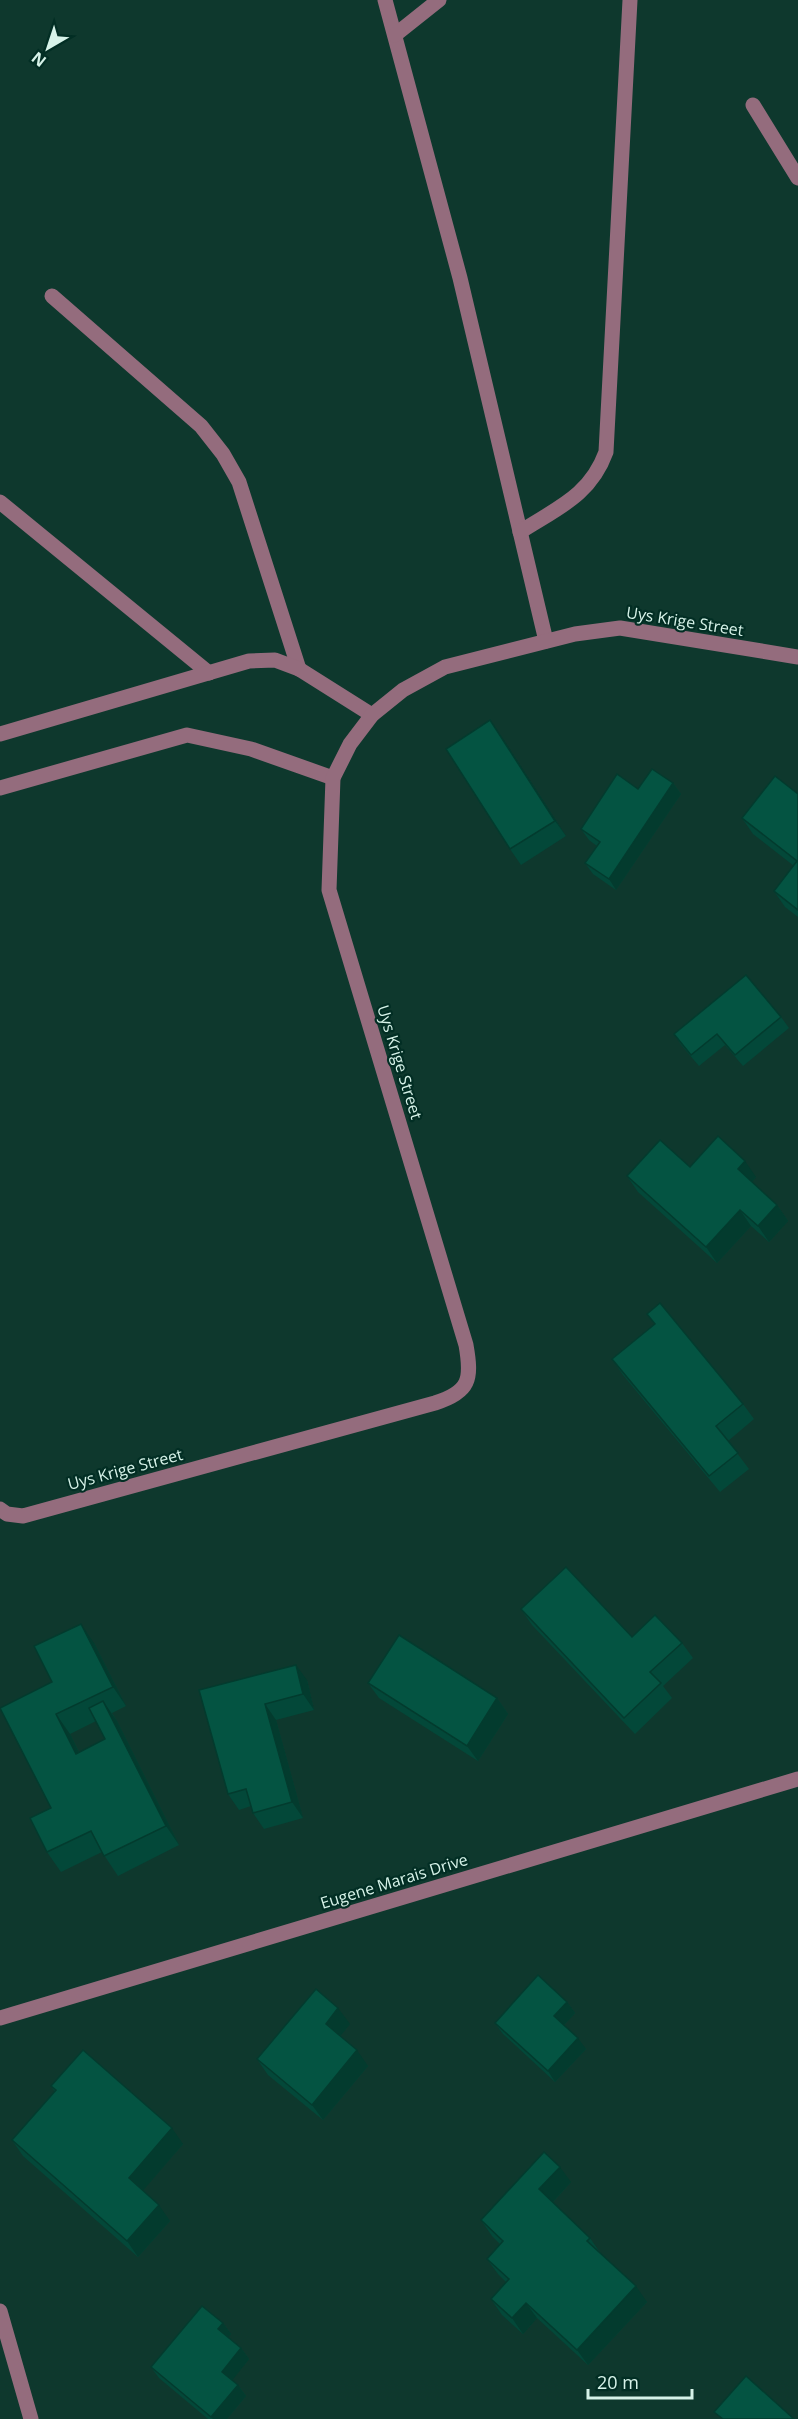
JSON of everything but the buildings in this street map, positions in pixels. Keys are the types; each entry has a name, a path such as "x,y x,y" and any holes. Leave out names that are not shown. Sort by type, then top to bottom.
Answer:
{"street":[{"path":"385,0 460,278 546,641"},
{"path":"395,35 440,0"},
{"path":"520,532 580,494 600,469 606,452 630,0"},
{"path":"753,105 798,178"},
{"path":"52,296 201,426 223,454 239,482 299,669"},
{"path":"0,502 209,673"},
{"name":"Uys Krige Street","path":"0,1509 7,1514 23,1516 46,1510 452,1398 461,1392 468,1382 470,1364 466,1345 329,890 333,778 350,744 372,715 403,690 445,667 575,634 620,628 798,657"},
{"path":"0,734 249,661 275,660 299,669 372,715"},
{"path":"0,788 187,735 251,748 333,778"},
{"name":"Eugene Marais Drive","path":"0,2018 798,1779"},
{"path":"0,2311 30,2419"}]}
